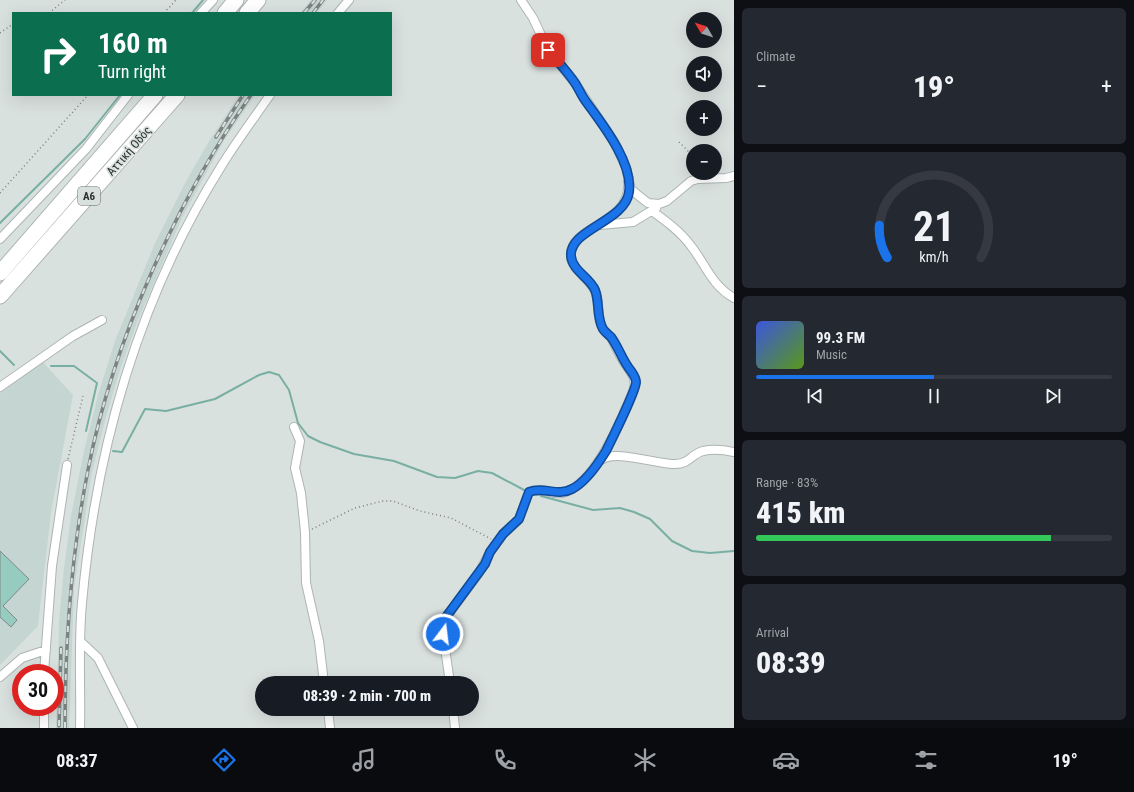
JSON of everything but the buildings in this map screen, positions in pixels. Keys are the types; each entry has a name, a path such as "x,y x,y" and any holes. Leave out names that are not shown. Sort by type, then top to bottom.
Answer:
{"highway":[{"path":"226,12 236,0"},
{"path":"248,12 258,0"},
{"name":"Αττική Οδός","path":"0,273 154,96"},
{"name":"Αττική Οδός","path":"0,296 176,96"}],"street":[{"path":"202,12 213,0"},
{"path":"339,12 349,0"},
{"path":"449,676 443,634 443,625 446,617 482,568 490,552 500,538 519,519 529,492 537,489 562,493 572,489 582,482 606,451 632,396 636,382 634,375 621,358 616,346 603,329 599,317 595,291 574,264 571,256 572,248 582,235 609,219 625,201 629,192 626,167 613,140 575,82 548,50 533,18 521,0"},
{"path":"0,238 86,149 127,96"},
{"path":"80,728 82,604 98,481 122,386 138,337 165,270 198,206 222,164 269,96"},
{"path":"599,225 633,222 667,201 691,181 734,176"},
{"path":"628,181 631,189 648,203 659,204 667,201"},
{"path":"652,211 683,237 699,256 716,284 734,298"},
{"path":"0,387 73,336 102,320"},
{"path":"294,426 300,441 295,468 305,532 306,583 319,641 323,676"},
{"path":"612,438 611,444 620,456"},
{"path":"597,462 610,456 620,456 673,464 683,464 703,451 734,452"},
{"path":"45,664 55,539 67,465"},
{"path":"81,642 98,658 133,728"},
{"path":"0,677 22,658 32,653 46,650"},
{"path":"44,716 44,728"},
{"path":"329,716 330,728"},
{"path":"454,716 456,728"}],"path":[{"path":"50,12 65,0"},
{"path":"165,12 176,0"},
{"path":"0,33 12,25"},
{"path":"0,192 87,96"},
{"path":"679,142 686,149"},
{"path":"67,465 83,396"},
{"path":"305,532 350,510 368,504 393,501 420,511 451,518 490,538 500,538"}],"shaded area":[{"path":"311,0 327,0 318,12 301,12"},
{"path":"238,96 254,96 223,142 182,218 138,320 121,367 92,472 74,589 69,728 56,728 56,716 64,716 64,664 58,664 59,622 64,568 71,516 84,451 98,395 115,341 155,243 186,181"},
{"path":"43,362 73,395 51,513 38,626 0,665 0,393"}],"waterway":[{"path":"193,12 203,0"},
{"path":"0,223 85,139 119,96"},
{"path":"0,351 14,365"},
{"path":"51,366 74,366 97,383 86,431"},
{"path":"113,451 122,452 145,409 166,411 215,399 259,375 269,372 279,375 289,390 298,423 308,436 320,442 354,454 394,461 437,477 455,478 478,471 492,473 526,491"},
{"path":"541,496 593,510 620,508 634,512 650,519 672,541 692,551 710,553 734,551"}],"railway":[{"path":"305,12 315,0"},
{"path":"314,12 323,0"},
{"path":"216,137 242,96"},
{"path":"65,728 66,663 70,598 77,534 88,470 99,421 113,372 151,274 173,226 197,180 223,136 250,96"},
{"path":"59,726 61,648"}],"route":[{"path":"443,634 443,625 446,617 479,573 490,552 500,538 519,519 523,512 526,496 529,492 537,489 554,493 562,493 572,489 582,482 606,451 629,402 636,382 634,375 621,358 616,346 603,329 599,317 595,291 574,264 571,256 572,248 582,235 589,229 609,219 625,201 629,192 626,167 603,123 587,103 575,82 548,50"}]}
